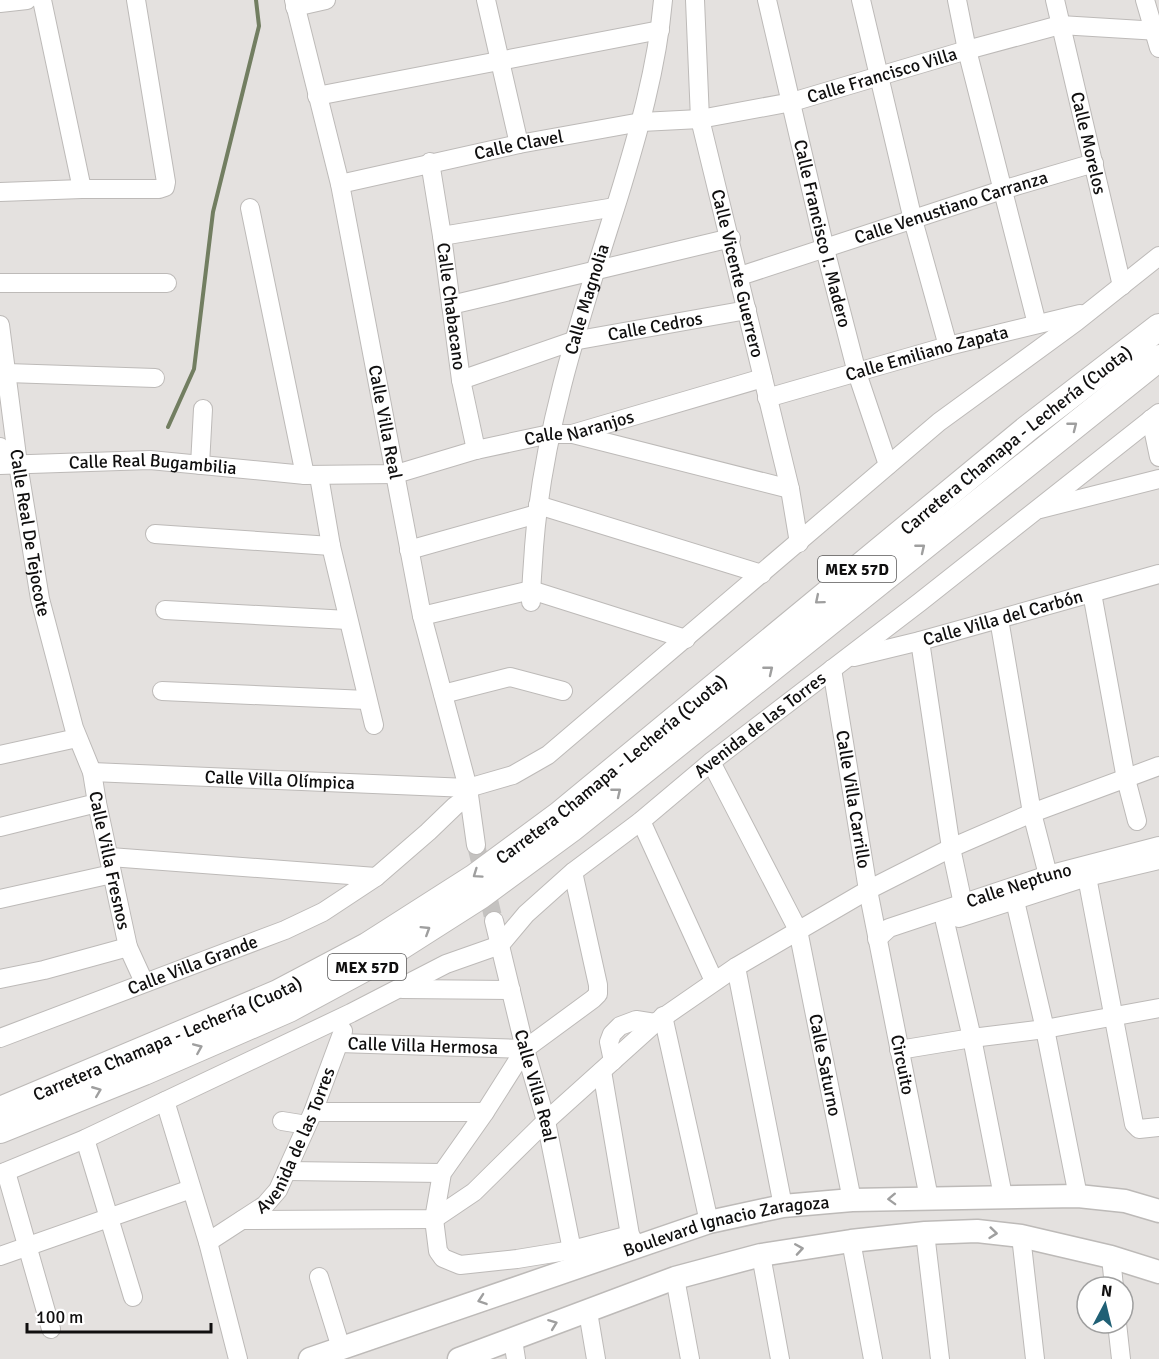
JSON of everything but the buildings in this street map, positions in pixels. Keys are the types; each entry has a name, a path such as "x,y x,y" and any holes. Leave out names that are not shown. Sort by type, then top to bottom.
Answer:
{"highway":[{"name":"Carretera Chamapa - Lechería (Cuota)","path":"0,1110 278,993 367,946 475,877 559,815 1028,428 1159,327"},
{"name":"Carretera Chamapa - Lechería (Cuota)","path":"0,1130 144,1072 289,1009 378,960 480,896 571,829 1159,358"}],"main road":[{"name":"Boulevard Ignacio Zaragoza","path":"310,1359 634,1241 783,1206 852,1200 1078,1196 1125,1201 1159,1211"},
{"name":"Boulevard Ignacio Zaragoza","path":"459,1359 515,1349 588,1311 675,1278 761,1255 851,1241 925,1233 977,1231 1022,1236 1111,1257 1159,1272"}],"street":[{"path":"0,3 27,0"},
{"path":"42,0 82,189"},
{"path":"0,192 159,189 165,187 136,0"},
{"path":"294,3 326,0"},
{"path":"486,0 519,144"},
{"name":"Calle Magnolia","path":"531,596 537,510 550,434 573,341 641,122 660,30 663,0"},
{"name":"Calle Vicente Guerrero","path":"694,0 700,119 790,489 799,543"},
{"name":"Calle Francisco I. Madero","path":"767,0 825,249 857,373 888,465"},
{"path":"861,0 913,220 948,346"},
{"path":"957,0 967,50 1037,324"},
{"name":"Calle Morelos","path":"1055,0 1122,286"},
{"path":"1145,0 1157,37"},
{"name":"Calle Villa Real","path":"294,3 340,184 422,616 469,792 476,845"},
{"name":"Calle Francisco Villa","path":"700,119 792,102 1060,25 1157,37"},
{"path":"317,96 660,30"},
{"name":"Calle Clavel","path":"340,184 430,162 519,144 641,122 700,119"},
{"name":"Calle Chabacano","path":"430,162 461,380 476,450"},
{"name":"Calle Venustiano Carranza","path":"740,276 1002,190 1094,163"},
{"path":"442,236 615,207"},
{"path":"250,208 312,476 374,724"},
{"path":"451,305 730,238"},
{"path":"469,792 513,775 548,755 939,422 1088,313 1159,256"},
{"path":"0,283 167,283"},
{"name":"Calle Cedros","path":"461,380 573,341 747,310"},
{"name":"Calle Emiliano Zapata","path":"767,398 948,346 1088,313"},
{"name":"Calle Real De Tejocote","path":"0,325 7,373 6,460 77,738"},
{"path":"7,373 155,378"},
{"name":"Calle Naranjos","path":"396,474 476,450 550,434 572,434 763,378"},
{"path":"200,465 203,409"},
{"path":"1155,416 1159,457"},
{"name":"Avenida de las Torres","path":"500,945 526,914 573,872 1155,416"},
{"path":"572,434 790,489"},
{"name":"Calle Real Bugambilia","path":"6,460 150,460 312,476 396,474"},
{"path":"1033,511 1159,479"},
{"path":"409,550 537,510 762,574"},
{"path":"155,534 331,546"},
{"name":"Calle Villa del Carbón","path":"839,664 1159,574"},
{"path":"1092,593 1126,779 1137,821"},
{"path":"422,616 531,596 686,639"},
{"path":"165,610 348,620"},
{"path":"999,619 1032,813 1048,875"},
{"path":"920,641 951,848 963,904"},
{"name":"Calle Villa Carrillo","path":"839,664 868,890 879,934"},
{"path":"442,694 510,677 563,691"},
{"path":"162,691 367,700"},
{"path":"0,756 77,738"},
{"name":"Calle Villa Fresnos","path":"77,738 92,772 128,947 144,982"},
{"name":"Calle Saturno","path":"711,762 798,930 852,1200"},
{"path":"242,1220 434,1219 474,1192 546,1121 659,1019 736,967 868,890 951,848 1032,813 1159,766"},
{"name":"Calle Villa Olímpica","path":"92,772 469,792"},
{"name":"Calle Villa Grande","path":"0,1038 285,930 323,912 376,877 428,832 469,792"},
{"path":"0,827 97,803"},
{"path":"641,821 714,981"},
{"name":"Calle Neptuno","path":"879,934 889,928 1048,875 1159,846"},
{"name":"Calle Neptuno","path":"879,934 893,936 1015,901 1087,877 1159,860"},
{"path":"0,898 111,866 376,877"},
{"name":"Calle Villa Hermosa","path":"339,1043 525,1049 598,994 598,985 573,872"},
{"path":"1087,877 1134,1124 1139,1129 1159,1127"},
{"path":"1015,901 1045,1029 1078,1196"},
{"name":"Calle Villa Real","path":"494,921 525,1049 546,1121 572,1250"},
{"path":"945,922 972,1038 1003,1196"},
{"name":"Circuito","path":"879,934 899,1050 929,1198"},
{"path":"51,1329 28,1248 3,1173 85,1139 351,1013 446,964 500,945"},
{"path":"0,979 44,970 128,947"},
{"path":"736,967 783,1206"},
{"path":"400,989 512,990"},
{"path":"899,1050 1045,1029 1159,1008"},
{"name":"Avenida de las Torres","path":"208,1242 265,1205 278,1190 310,1118 351,1013"},
{"path":"659,1019 709,1222"},
{"path":"525,1049 486,1112 442,1173 434,1219 438,1251 443,1258 460,1265 518,1259 634,1241 607,1066"},
{"path":"165,1101 208,1242 238,1359"},
{"path":"282,1121 486,1112"},
{"path":"85,1139 134,1297"},
{"path":"287,1171 442,1173"},
{"path":"0,1256 191,1189"},
{"path":"925,1233 940,1359"},
{"path":"1022,1236 1035,1359"},
{"path":"851,1241 873,1359"},
{"path":"761,1255 780,1359"},
{"path":"1111,1257 1113,1275"},
{"path":"319,1277 341,1348"},
{"path":"675,1278 690,1359"},
{"path":"588,1311 596,1359"},
{"path":"1118,1335 1121,1359"}],"waterway":[{"path":"168,427 194,369 213,212 259,26 256,0"}],"tunnel":[{"path":"476,845 494,921"}]}
